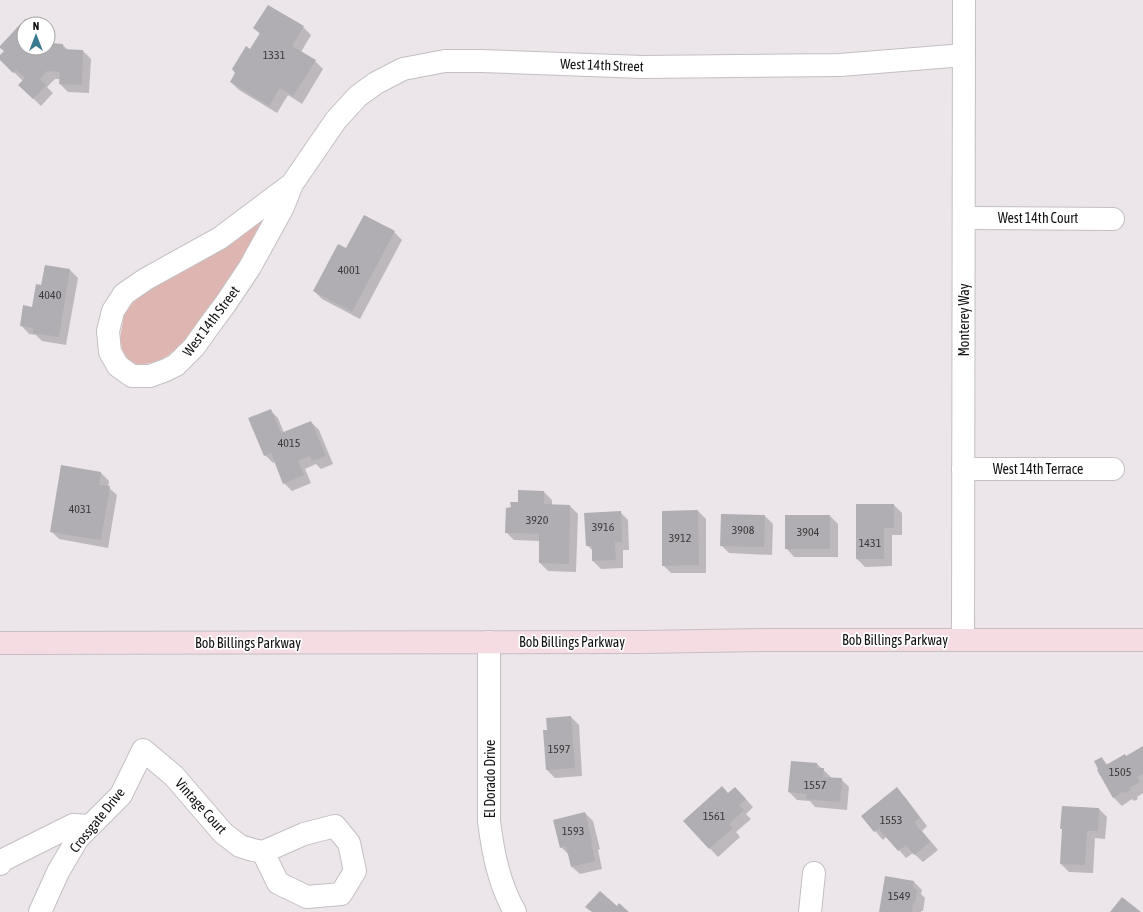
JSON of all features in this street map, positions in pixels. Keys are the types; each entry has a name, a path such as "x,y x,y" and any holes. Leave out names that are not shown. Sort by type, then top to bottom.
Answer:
{"main road":[{"name":"Bob Billings Parkway","path":"0,643 1143,640"}],"street":[{"name":"Monterey Way","path":"963,640 964,0"},
{"name":"West 14th Street","path":"292,184 220,238 146,279 124,294 113,311 108,331 110,352 118,366 132,376 150,376 176,365 194,347 250,267 283,207 292,184 336,120 358,96 376,83 403,69 445,61 642,67 840,65 964,55"},
{"name":"West 14th Court","path":"964,218 1113,218"},
{"name":"West 14th Terrace","path":"963,468 1113,469"},
{"name":"El Dorado Drive","path":"490,642 489,821 498,870 510,903 515,912"},
{"name":"Crossgate Drive","path":"40,912 58,872 78,838 121,795 144,750"},
{"name":"Vintage Court","path":"144,750 174,776 223,833 240,846 263,852"},
{"path":"0,864 1,861 73,825 90,826"},
{"path":"810,912 814,873"}],"shaded area":[{"path":"274,204 267,224 193,335 167,356 155,362 136,364 129,360 123,353 120,339 124,315 138,297"}],"building":[{"path":"268,5 304,26 292,46 316,60 293,96 280,88 269,106 230,82 235,73 232,69 246,46 250,49 260,33 253,28"},
{"path":"16,29 16,56 56,56 56,43 63,44 63,49 83,50 82,85 59,84 60,72 47,71 40,79 46,85 33,99 18,85 25,78 16,70 13,73 0,60 0,55 4,51 0,48 0,46"},
{"path":"364,215 395,231 352,312 313,291 338,244 346,248"},
{"path":"45,265 70,269 59,337 33,333 33,328 20,326 23,305 32,307 36,284 41,285"},
{"path":"271,409 281,433 311,421 326,456 312,461 310,456 298,461 304,475 283,484 271,453 264,456 248,418"},
{"path":"61,465 101,472 99,485 110,486 101,540 50,532"},
{"path":"518,490 544,491 544,504 570,505 569,564 539,563 539,534 505,533 506,508 511,507 510,502 518,502"},
{"path":"856,504 894,504 894,528 884,528 884,559 856,559"},
{"path":"698,510 699,565 662,566 662,511"},
{"path":"621,511 622,542 615,542 616,560 592,561 592,546 586,546 584,513"},
{"path":"721,514 765,515 764,547 720,546"},
{"path":"785,515 830,515 830,549 785,549"},
{"path":"571,716 575,768 546,770 543,730 547,730 546,718"},
{"path":"1143,746 1143,774 1137,777 1140,782 1129,788 1131,790 1125,793 1124,791 1113,798 1097,770 1098,769 1094,761 1102,757 1106,765"},
{"path":"791,761 817,763 817,768 824,768 823,777 842,778 840,802 806,799 807,794 788,792"},
{"path":"722,786 728,793 735,787 746,799 739,805 744,810 729,824 733,828 709,849 683,821"},
{"path":"897,787 920,818 914,822 930,842 914,855 906,845 898,851 879,829 874,832 861,816"},
{"path":"1062,806 1099,808 1098,831 1087,831 1085,865 1060,864 1062,829 1060,829"},
{"path":"585,812 595,861 571,867 566,846 560,848 553,820"},
{"path":"885,876 914,881 913,888 917,890 912,912 879,912"},
{"path":"600,891 617,906 619,903 629,912 592,912 585,907"},
{"path":"1122,897 1141,912 1110,912"}]}
